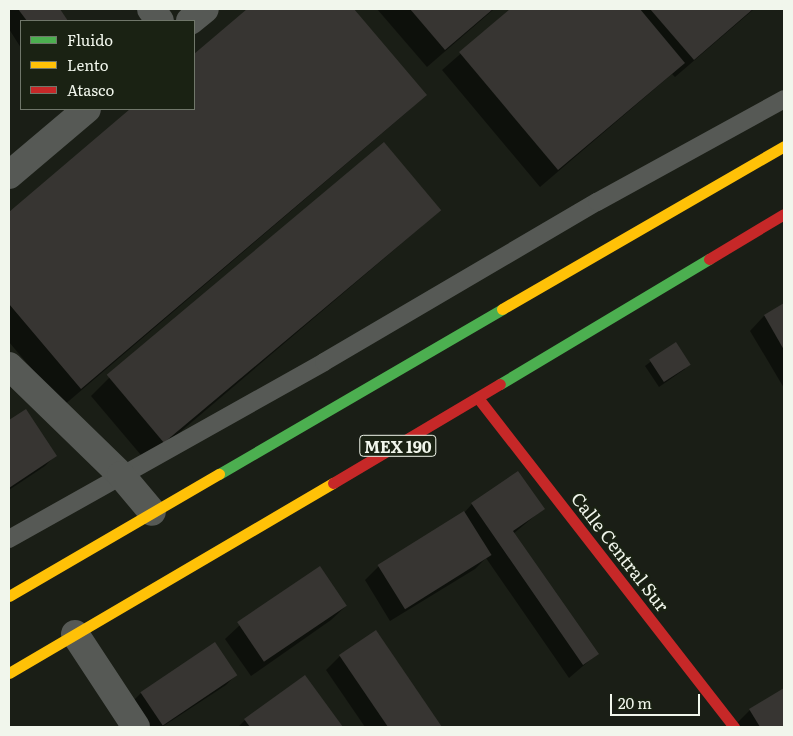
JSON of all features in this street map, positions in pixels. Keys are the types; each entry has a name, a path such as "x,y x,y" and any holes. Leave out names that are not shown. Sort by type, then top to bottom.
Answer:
{"main road":[{"path":"9,596 784,146"},
{"name":"MEX 190","path":"9,673 478,398 784,214"},
{"name":"Calle Central Sur","path":"478,398 734,727"}],"street":[{"path":"151,9 159,20"},
{"path":"191,20 205,9"},
{"path":"9,175 86,110"},
{"path":"9,366 121,475 152,512"},
{"path":"75,634 136,727"}],"lane":[{"path":"9,539 324,362 597,202 784,100"}],"building":[{"path":"18,9 60,9 67,20 26,20"},
{"path":"247,9 354,9 427,95 81,389 9,304 9,212 129,110 195,110 195,53"},
{"path":"410,9 493,9 445,50"},
{"path":"510,9 640,9 685,63 558,170 459,52"},
{"path":"650,9 753,9 694,60"},
{"path":"384,142 441,210 164,443 107,375"},
{"path":"784,303 784,350 764,315"},
{"path":"676,342 691,365 664,382 649,359"},
{"path":"26,409 57,456 9,488 9,420"},
{"path":"518,471 545,509 513,531 599,654 583,665 471,503"},
{"path":"464,511 492,555 405,609 377,565"},
{"path":"320,566 347,606 264,662 237,622"},
{"path":"376,630 442,727 388,727 339,655"},
{"path":"215,642 237,675 163,725 140,692"},
{"path":"305,675 343,727 250,727 244,719"},
{"path":"784,688 784,727 760,727 749,709"}],"traffic: fast":[{"path":"500,384 709,259"},
{"path":"219,474 502,309"}],"traffic: slow":[{"path":"502,309 784,146"},
{"path":"9,596 219,474"},
{"path":"9,673 333,483"}],"traffic: jam":[{"path":"709,259 784,214"},
{"path":"333,483 500,384"},
{"path":"478,398 734,727"}]}
